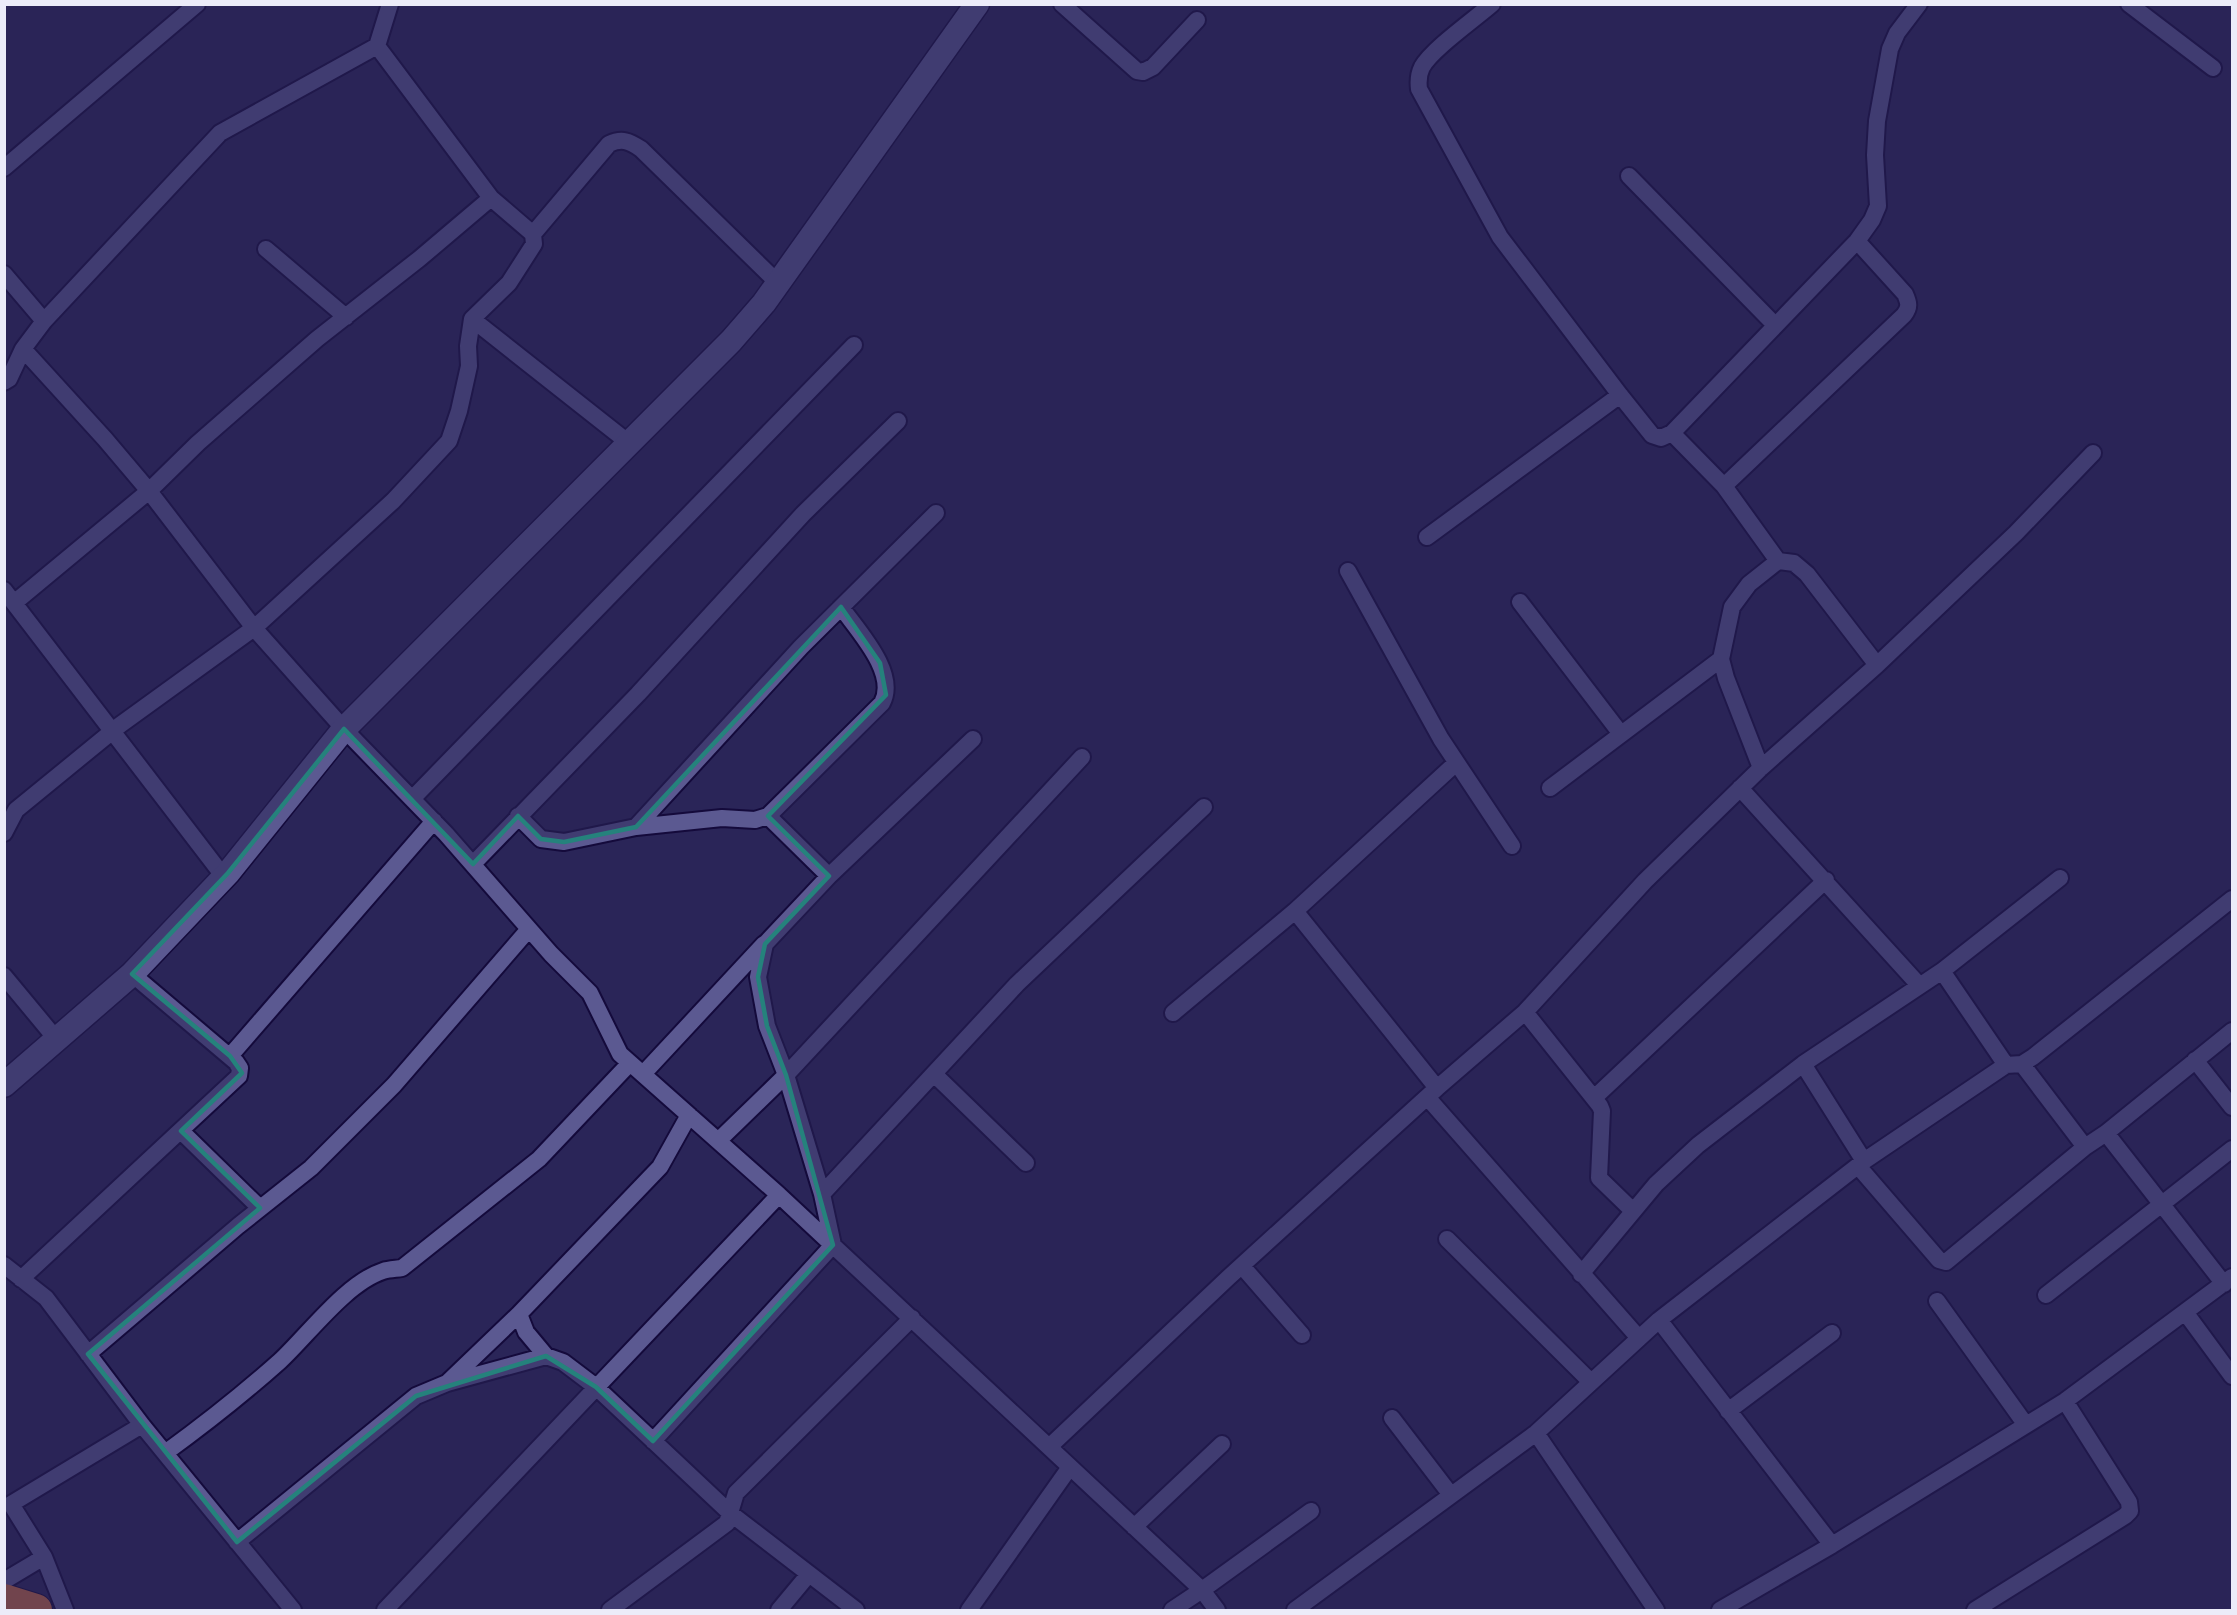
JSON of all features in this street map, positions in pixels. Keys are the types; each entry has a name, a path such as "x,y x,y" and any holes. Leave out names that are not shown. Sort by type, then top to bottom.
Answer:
{"highway":[{"path":"4,1600 36,1611"}],"street":[{"path":"4,168 197,4"},
{"path":"4,382 9,378 23,350 44,321 220,133 377,46 390,4"},
{"path":"4,1085 132,974 224,877 344,729 731,341 764,303 977,4"},
{"path":"1062,4 1137,71 1143,72 1153,67 1197,20"},
{"path":"1492,4 1423,65 1418,77 1419,89 1500,237 1652,435 1661,438 1672,433 1857,241 1872,220 1878,206 1875,155 1877,121 1890,49 1897,33 1919,4"},
{"path":"2129,4 2213,68"},
{"path":"4,833 16,810 113,730 254,628 393,501 449,441 459,411 469,366 468,346 472,319 509,283 534,244 533,234 491,198 377,46"},
{"path":"533,234 609,144 618,140 629,141 641,149 778,283"},
{"path":"1629,177 1775,325"},
{"path":"224,877 9,597 149,491 198,443 317,339 491,198"},
{"path":"1724,486 1908,309 1909,303 1905,294 1857,241"},
{"path":"266,249 346,317"},
{"path":"4,274 44,321"},
{"path":"472,319 629,443"},
{"path":"412,799 854,345"},
{"path":"23,350 105,439 149,491 254,628 344,729 434,821 529,929 590,993 620,1054 779,1195 912,1318 1202,1590 1217,1611"},
{"path":"1427,537 1620,395"},
{"path":"473,864 638,694 803,514 898,421"},
{"path":"1672,433 1724,486 1778,561"},
{"path":"1049,1447 1432,1092 1525,1012 1645,881 1761,768 1877,665 2016,533 2092,453"},
{"path":"636,827 801,647 936,513"},
{"path":"1761,768 1725,678 1721,659 1732,607 1749,584 1778,561 1794,563 1807,573 1877,665"},
{"path":"1348,571 1441,739 1512,846"},
{"path":"1521,602 1621,734"},
{"path":"518,816 542,839 564,842 636,827 722,818 755,820 768,816 882,703 886,695 885,676 880,663 841,607"},
{"path":"1550,788 1721,659"},
{"path":"643,1074 829,876 973,739"},
{"path":"718,1141 786,1075 1082,757"},
{"path":"1173,1012 1295,911 1456,763"},
{"path":"1740,788 1919,985"},
{"path":"822,1194 1017,984 1204,807"},
{"path":"768,816 829,876"},
{"path":"230,1056 434,821"},
{"path":"1581,1274 1656,1184 1698,1145 1803,1064 1942,971 2060,878"},
{"path":"1594,1098 1826,880"},
{"path":"1295,1611 1536,1433 1659,1320 1861,1163 2014,1065 2232,899"},
{"path":"1295,911 1432,1092 1581,1274 1638,1338"},
{"path":"88,1354 260,1208 311,1168 394,1085 529,929"},
{"path":"765,944 758,977 767,1026 786,1075 822,1194 833,1245"},
{"path":"1942,971 2014,1065 2085,1148"},
{"path":"21,1279 239,1076 240,1068 230,1056 132,974"},
{"path":"4,976 57,1040"},
{"path":"1525,1012 1602,1111 1599,1178 1633,1211"},
{"path":"1803,1064 1861,1163 1942,1262 1950,1259 2232,1031"},
{"path":"2195,1060 2232,1107"},
{"path":"165,1454 221,1411 282,1359 324,1314 365,1280 384,1270 402,1268 539,1159 630,1063"},
{"path":"933,1074 1026,1163"},
{"path":"447,1383 519,1314 660,1167 689,1115"},
{"path":"181,1131 260,1208"},
{"path":"1720,1611 1832,1545 2065,1401 2228,1280 2162,1204 2106,1133"},
{"path":"2046,1295 2232,1149"},
{"path":"385,1611 779,1195"},
{"path":"1447,1239 1591,1382"},
{"path":"653,1441 833,1245"},
{"path":"4,1265 46,1298 142,1425 293,1611"},
{"path":"1242,1266 1302,1335"},
{"path":"1937,1301 2026,1425"},
{"path":"2185,1312 2232,1376"},
{"path":"519,1314 526,1332 546,1356 563,1362 596,1387 730,1513 856,1611"},
{"path":"610,1611 727,1523 736,1493 912,1318"},
{"path":"1659,1320 1832,1545"},
{"path":"1728,1411 1832,1334"},
{"path":"237,1542 416,1396 447,1383 546,1356"},
{"path":"1975,1611 2130,1511 2129,1502 2065,1401"},
{"path":"1392,1418 1451,1495"},
{"path":"65,1611 44,1557 11,1504 142,1425"},
{"path":"1536,1433 1656,1611"},
{"path":"1134,1527 1222,1444"},
{"path":"969,1611 1070,1467"},
{"path":"1172,1611 1311,1511"},
{"path":"4,1581 44,1557"},
{"path":"779,1611 809,1574"}],"highlighted area":[{"path":"841,607 880,663 886,695 768,816 829,876 765,944 758,977 767,1026 786,1075 833,1245 653,1441 596,1387 546,1356 416,1396 237,1542 88,1354 260,1208 181,1131 242,1073 230,1056 132,974 228,873 344,729 473,864 518,816 541,839 564,842 636,827"}]}
